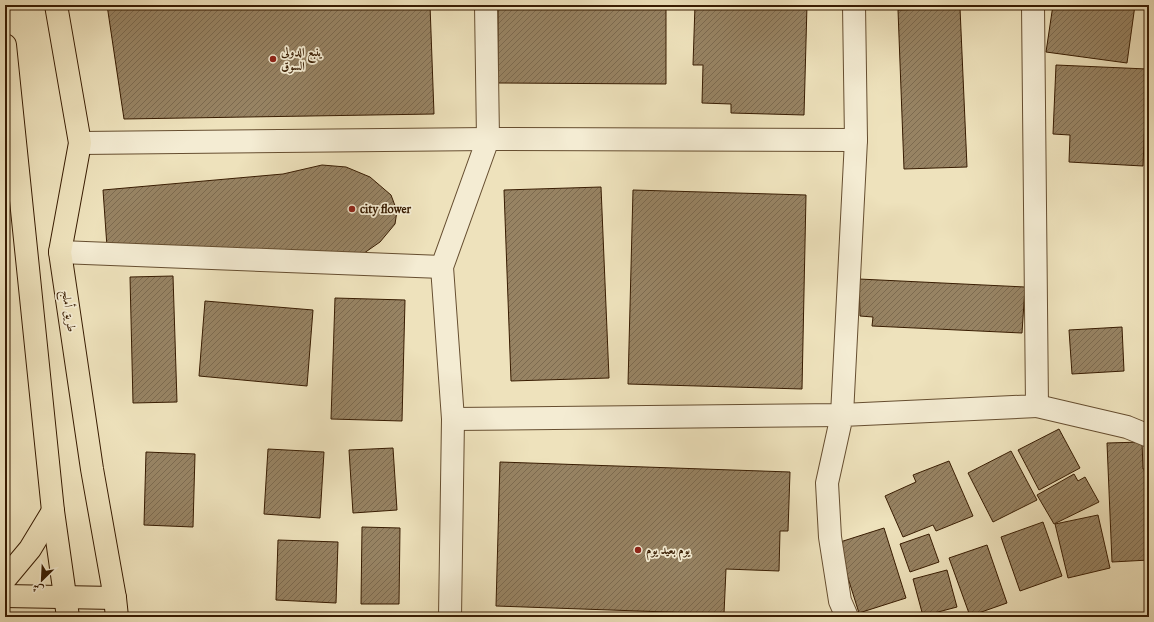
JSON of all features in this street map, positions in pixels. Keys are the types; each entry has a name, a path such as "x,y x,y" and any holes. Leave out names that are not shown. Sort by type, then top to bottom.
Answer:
{"main road":[{"name":"طريق أملج","path":"56,5 80,143 60,252 92,469 116,608"},
{"path":"5,45 53,511 67,608"},
{"path":"5,579 30,549 53,511"},
{"path":"5,596 67,608 116,608"}],"street":[{"path":"450,617 453,419 442,267 488,139 486,5"},
{"path":"847,617 840,601 830,537 827,483 842,416 856,140 854,5"},
{"path":"1033,5 1037,406"},
{"path":"80,143 488,139 856,140"},
{"path":"60,252 442,267"},
{"path":"453,419 842,416 1037,406 1127,427 1149,436"}],"building":[{"name":"ينبع الدولى السوق","path":"107,5 430,5 434,114 124,119"},
{"path":"498,5 666,5 666,84 498,83"},
{"path":"695,5 807,5 804,115 731,113 731,104 702,103 703,65 693,65"},
{"path":"1053,5 1135,5 1127,63 1046,52"},
{"path":"960,8 967,167 904,169 898,10"},
{"path":"1056,65 1147,69 1143,166 1069,162 1070,135 1053,134"},
{"path":"322,165 346,167 370,177 391,195 397,211 395,224 380,242 357,258 107,247 103,190 283,174"},
{"path":"601,187 609,378 511,381 504,190"},
{"path":"633,190 806,195 802,389 628,384"},
{"path":"1147,271 1149,271 1149,388 1145,388"},
{"path":"173,276 177,402 133,403 130,277"},
{"path":"859,279 1025,287 1022,333 872,326 873,317 860,316"},
{"path":"335,298 405,300 402,421 331,419"},
{"path":"205,301 313,310 307,386 199,376"},
{"path":"1122,327 1124,371 1072,374 1069,330"},
{"path":"1059,429 1080,468 1039,490 1018,450"},
{"path":"1142,442 1143,469 1149,469 1149,560 1112,562 1107,443"},
{"path":"393,448 397,510 353,513 349,450"},
{"path":"268,449 324,452 320,518 264,514"},
{"path":"1011,451 1037,500 993,522 968,473"},
{"path":"146,452 195,454 193,527 144,525"},
{"path":"949,461 973,516 936,531 933,525 903,537 885,496 916,482 913,475"},
{"name":"يوم بعيد يوم","path":"500,462 790,472 788,531 780,531 779,571 726,569 724,614 496,606"},
{"path":"1074,474 1078,481 1085,477 1099,502 1054,524 1037,495"},
{"path":"1098,515 1110,568 1068,578 1055,524"},
{"path":"1043,522 1062,576 1020,591 1001,537"},
{"path":"362,527 400,528 399,604 361,604"},
{"path":"884,528 906,598 859,613 837,543"},
{"path":"929,534 939,562 910,572 900,544"},
{"path":"278,540 338,542 336,603 276,600"},
{"path":"987,545 1007,603 970,616 949,558"},
{"path":"1149,567 1149,595 1148,595"},
{"path":"947,570 957,607 923,616 913,579"}],"place":[{"name":"ينبع الدولى السوق","path":"273,59"},
{"name":"city flower","path":"352,209"},
{"name":"يوم بعيد يوم","path":"638,550"}]}
